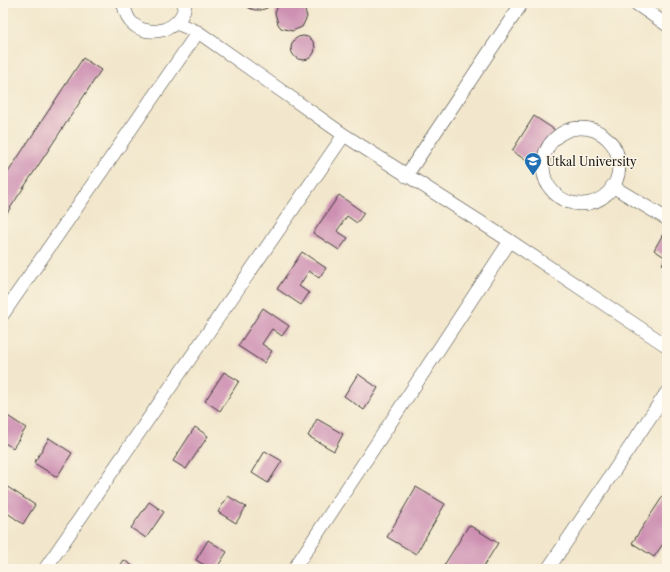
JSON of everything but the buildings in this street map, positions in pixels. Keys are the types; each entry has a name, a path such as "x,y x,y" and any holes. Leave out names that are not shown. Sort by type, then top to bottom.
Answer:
{"lane":[{"path":"123,3 126,13 131,21 139,28 158,32 167,29 176,23 182,16 185,3"},
{"path":"406,176 522,3"},
{"path":"635,3 667,25"},
{"path":"176,23 198,32 344,135 510,241 667,346"},
{"path":"3,314 198,32"},
{"path":"582,127 595,130 606,136 618,157 619,169 612,186 609,192 599,199 587,203 575,204 563,200 553,192 546,182 543,169 544,156 549,144 558,135 570,129 582,127"},
{"path":"45,569 344,135"},
{"path":"612,186 667,219"},
{"path":"294,569 510,241"},
{"path":"548,569 667,392"}],"place":[{"name":"Utkal University","path":"533,176"}]}
